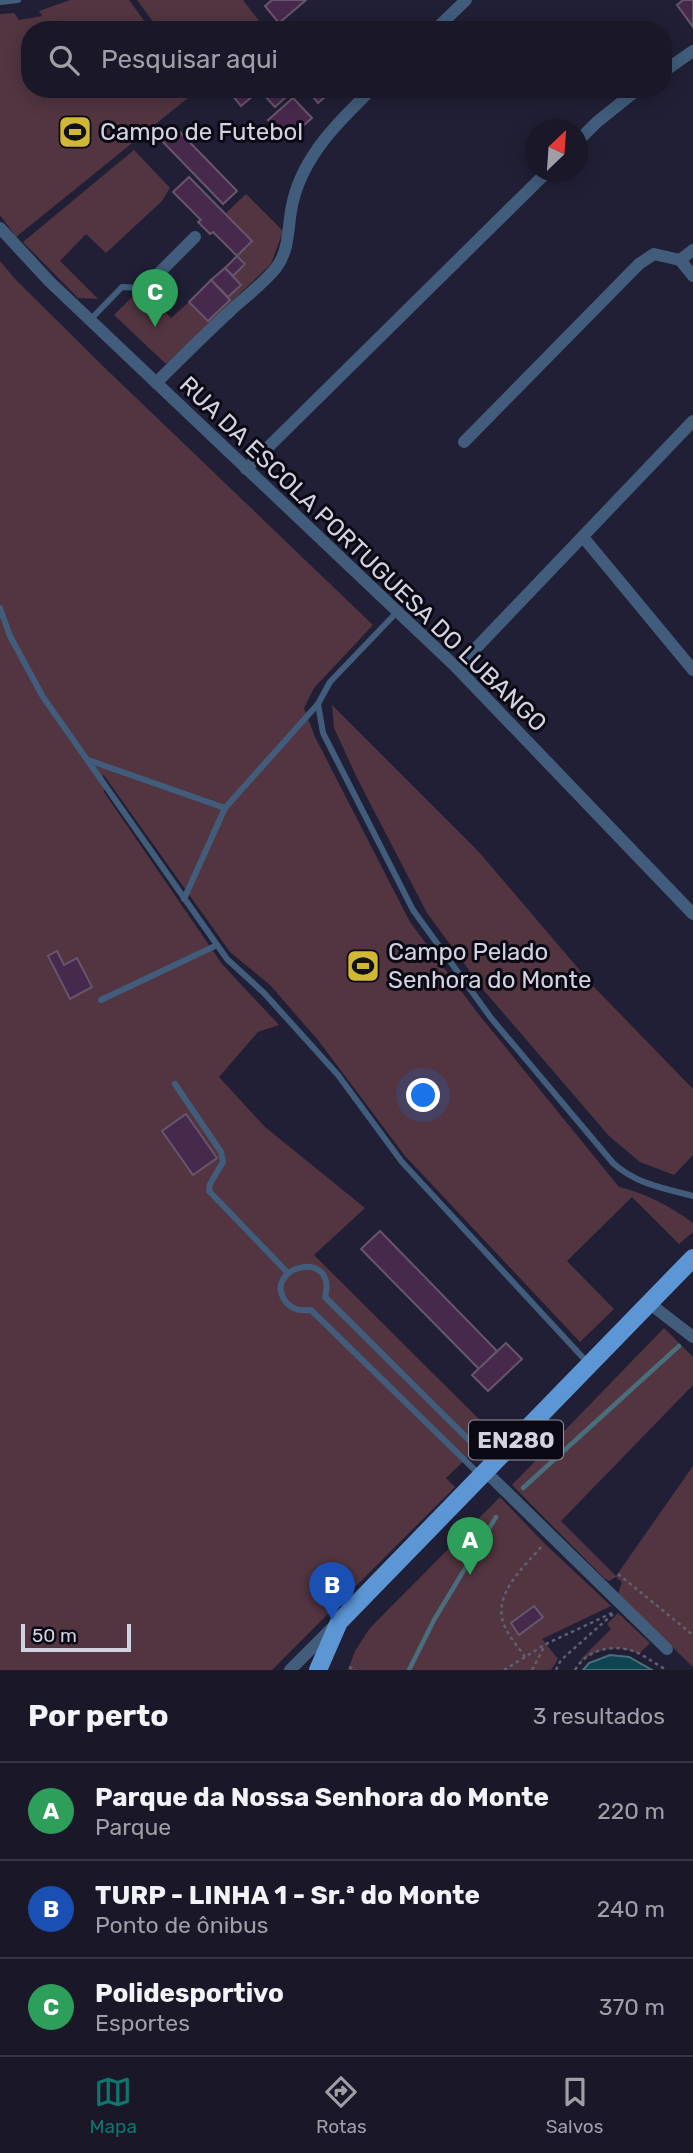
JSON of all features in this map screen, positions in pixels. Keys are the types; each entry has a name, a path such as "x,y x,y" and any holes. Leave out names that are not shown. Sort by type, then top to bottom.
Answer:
{"main road":[{"name":"EN280","path":"318,1670 339,1622 693,1258"}],"street":[{"path":"444,21 466,0"},
{"path":"672,66 693,51"},
{"path":"156,383 275,268 284,254 293,201 313,155 327,135 363,98"},
{"path":"588,131 627,98"},
{"path":"246,469 537,182"},
{"name":"RUA DA ESCOLA PORTUGUESA DO LUBANGO","path":"0,228 50,282 457,668 693,914"},
{"path":"146,286 195,237"},
{"path":"680,260 693,250"},
{"path":"464,442 639,264 654,254 680,260 693,276"},
{"path":"457,668 693,422"},
{"path":"583,537 693,670"},
{"path":"649,1303 693,1337"},
{"path":"486,1470 667,1649"},
{"path":"290,1670 339,1622"}],"lane":[{"path":"0,2 18,0"},
{"path":"90,320 122,287 146,286"},
{"path":"0,608 10,636 43,697 227,960 264,993 338,1075 402,1162 589,1364"},
{"path":"184,899 225,808 318,705 330,682 397,612"},
{"path":"318,705 323,733 413,910 491,1018 627,1176 645,1184 693,1196"},
{"path":"86,760 225,808"},
{"path":"101,1000 217,945"},
{"path":"175,1084 221,1152 223,1162 210,1184 209,1191 288,1273"},
{"path":"299,1266 320,1272 327,1285 325,1297 486,1470 311,1310 299,1310 286,1302 282,1288 288,1273 299,1266"}],"path":[{"path":"525,1657 504,1627 501,1605 506,1589 551,1536"},
{"path":"618,1574 693,1635"},
{"path":"504,1670 546,1644 616,1612 561,1660 556,1670"},
{"path":"532,1670 546,1644"},
{"path":"575,1670 589,1654 616,1648 639,1654 667,1670"},
{"path":"349,1667 356,1670"}],"shaded area":[{"path":"70,0 129,0 144,21 21,21 21,98 188,98 16,237 0,215 0,14 14,13 19,20 42,16 39,11"},
{"path":"137,0 243,0 259,21 152,21"},
{"path":"134,150 170,188 162,201 106,253 86,234 60,261 98,299 78,298 23,242"},
{"path":"246,194 283,231 271,264 166,364 114,315 141,288 171,318 189,302 208,321 230,300 228,297 240,285 233,276 245,264 237,256 252,241 225,214"},
{"path":"0,261 105,368 373,625 314,688 304,708 315,737 410,922 476,1011 619,1187 658,1201 693,1223 693,1232 679,1244 632,1197 567,1261 614,1309 580,1342 405,1156 318,1040 270,985 230,952 103,774 104,792 222,964 279,1025 258,1032 219,1077 265,1127 365,1208 314,1255 493,1433 446,1478 455,1487 272,1670 0,1670"},
{"path":"332,705 479,852 594,987 693,1089 693,1155 674,1175 640,1162 609,1136 486,993 427,913 334,728"},
{"path":"664,1328 693,1357 693,1385 561,1521 616,1576 693,1466 693,1667 618,1594 622,1582 616,1577 609,1581 604,1578 512,1485"},
{"path":"500,1497 611,1606 542,1639 558,1659 551,1670 348,1670 355,1651 370,1628"},
{"path":"618,1613 650,1643 639,1654 622,1649 607,1649 579,1663 611,1629 607,1624"}],"water":[{"path":"610,1655 629,1657 652,1670 583,1670 589,1663"}],"building":[{"path":"272,0 306,0 281,21 277,21 265,6"},
{"path":"683,0 693,0 693,27 677,5"},
{"path":"234,98 250,98 241,106"},
{"path":"267,98 285,98 275,107"},
{"path":"293,98 312,118 286,141 268,120"},
{"path":"175,127 237,191 223,204 162,141"},
{"path":"189,177 252,241 237,256 213,232 210,234 198,222 201,220 173,192"},
{"path":"237,256 245,264 233,276 225,268"},
{"path":"225,268 241,285 228,297 211,280"},
{"path":"211,280 230,300 208,321 189,302"},
{"path":"57,951 64,965 77,958 92,987 70,999 48,956"},
{"path":"186,1114 217,1158 193,1175 162,1131"},
{"path":"380,1231 497,1351 479,1369 361,1249"},
{"path":"506,1343 522,1359 488,1391 472,1375"},
{"path":"534,1606 543,1617 519,1635 511,1623"}],"waterway":[{"path":"523,1488 679,1346"},
{"path":"409,1670 434,1620 496,1517"}],"place":[{"name":"Campo de Futebol","path":"75,132"},
{"name":"Polidesportivo","path":"155,327"},
{"name":"Campo Pelado Senhora do Monte","path":"363,966"},
{"name":"Parque da Nossa Senhora do Monte","path":"470,1575"},
{"name":"TURP - LINHA 1 - Sr.ª do Monte","path":"332,1620"}]}
